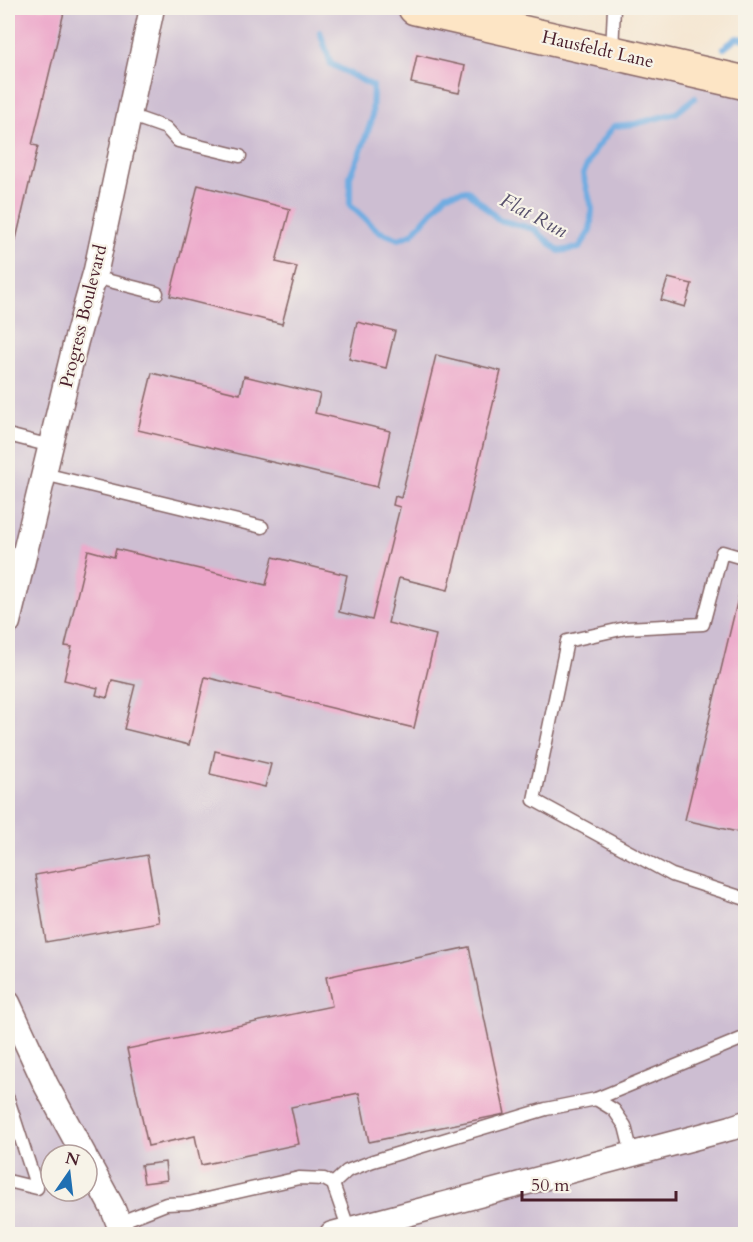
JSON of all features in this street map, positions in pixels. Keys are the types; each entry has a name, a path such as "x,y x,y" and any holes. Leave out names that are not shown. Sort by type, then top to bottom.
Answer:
{"street":[{"name":"Progress Boulevard","path":"8,622 94,277 152,8"},
{"name":"Hausfeldt Lane","path":"415,8 746,83"},
{"path":"8,1003 46,1085 77,1143"},
{"path":"341,1232 746,1123"},
{"path":"99,1183 121,1229"}],"lane":[{"path":"612,52 614,8"},
{"path":"129,115 166,128 178,141 240,156"},
{"path":"94,277 157,292"},
{"path":"8,435 51,446"},
{"path":"44,474 262,527"},
{"path":"746,559 722,552 703,624 626,628 567,641 534,800 672,875 746,899"},
{"path":"333,1184 347,1171 373,1161 546,1109 596,1099 746,1037"},
{"path":"8,1099 37,1188 8,1181"},
{"path":"596,1099 614,1110 625,1126 632,1154"},
{"path":"121,1229 165,1204 189,1203 299,1178 324,1179 333,1184"},
{"path":"333,1184 341,1232"}],"shaded area":[{"path":"8,8 415,8 745,83 745,1234 8,1234"}],"building":[{"path":"8,8 65,8 32,145 38,146 13,252 8,251"},
{"path":"417,55 465,66 459,93 411,83"},
{"path":"198,185 290,209 276,262 297,267 282,324 170,296"},
{"path":"668,278 692,284 685,307 661,300"},
{"path":"357,322 395,331 386,368 349,359"},
{"path":"436,355 501,371 448,590 399,578 388,623 436,635 414,728 205,677 189,745 124,729 135,685 112,680 107,698 96,695 98,688 64,680 72,647 65,646 88,550 114,557 116,549 266,585 273,557 347,575 339,612 372,620 400,507 393,505 395,496 401,498"},
{"path":"152,373 240,394 244,376 320,394 315,413 390,431 377,487 138,430"},
{"path":"740,590 746,592 746,834 685,820"},
{"path":"215,751 271,764 265,787 210,774"},
{"path":"147,855 159,922 46,942 35,875"},
{"path":"469,947 505,1114 369,1142 359,1093 291,1107 299,1144 201,1165 195,1136 148,1146 127,1049 332,1006 326,977"},
{"path":"165,1162 167,1180 144,1183 141,1165"}],"waterway":[{"name":"Flat Run","path":"320,32 331,64 373,86 372,119 350,176 350,205 378,231 399,239 412,234 447,194 467,190 499,220 534,229 559,251 579,248 590,231 592,209 583,174 595,150 614,126 635,124 676,113 695,98"},
{"name":"Flat Run","path":"724,48 737,38 746,39"}]}
